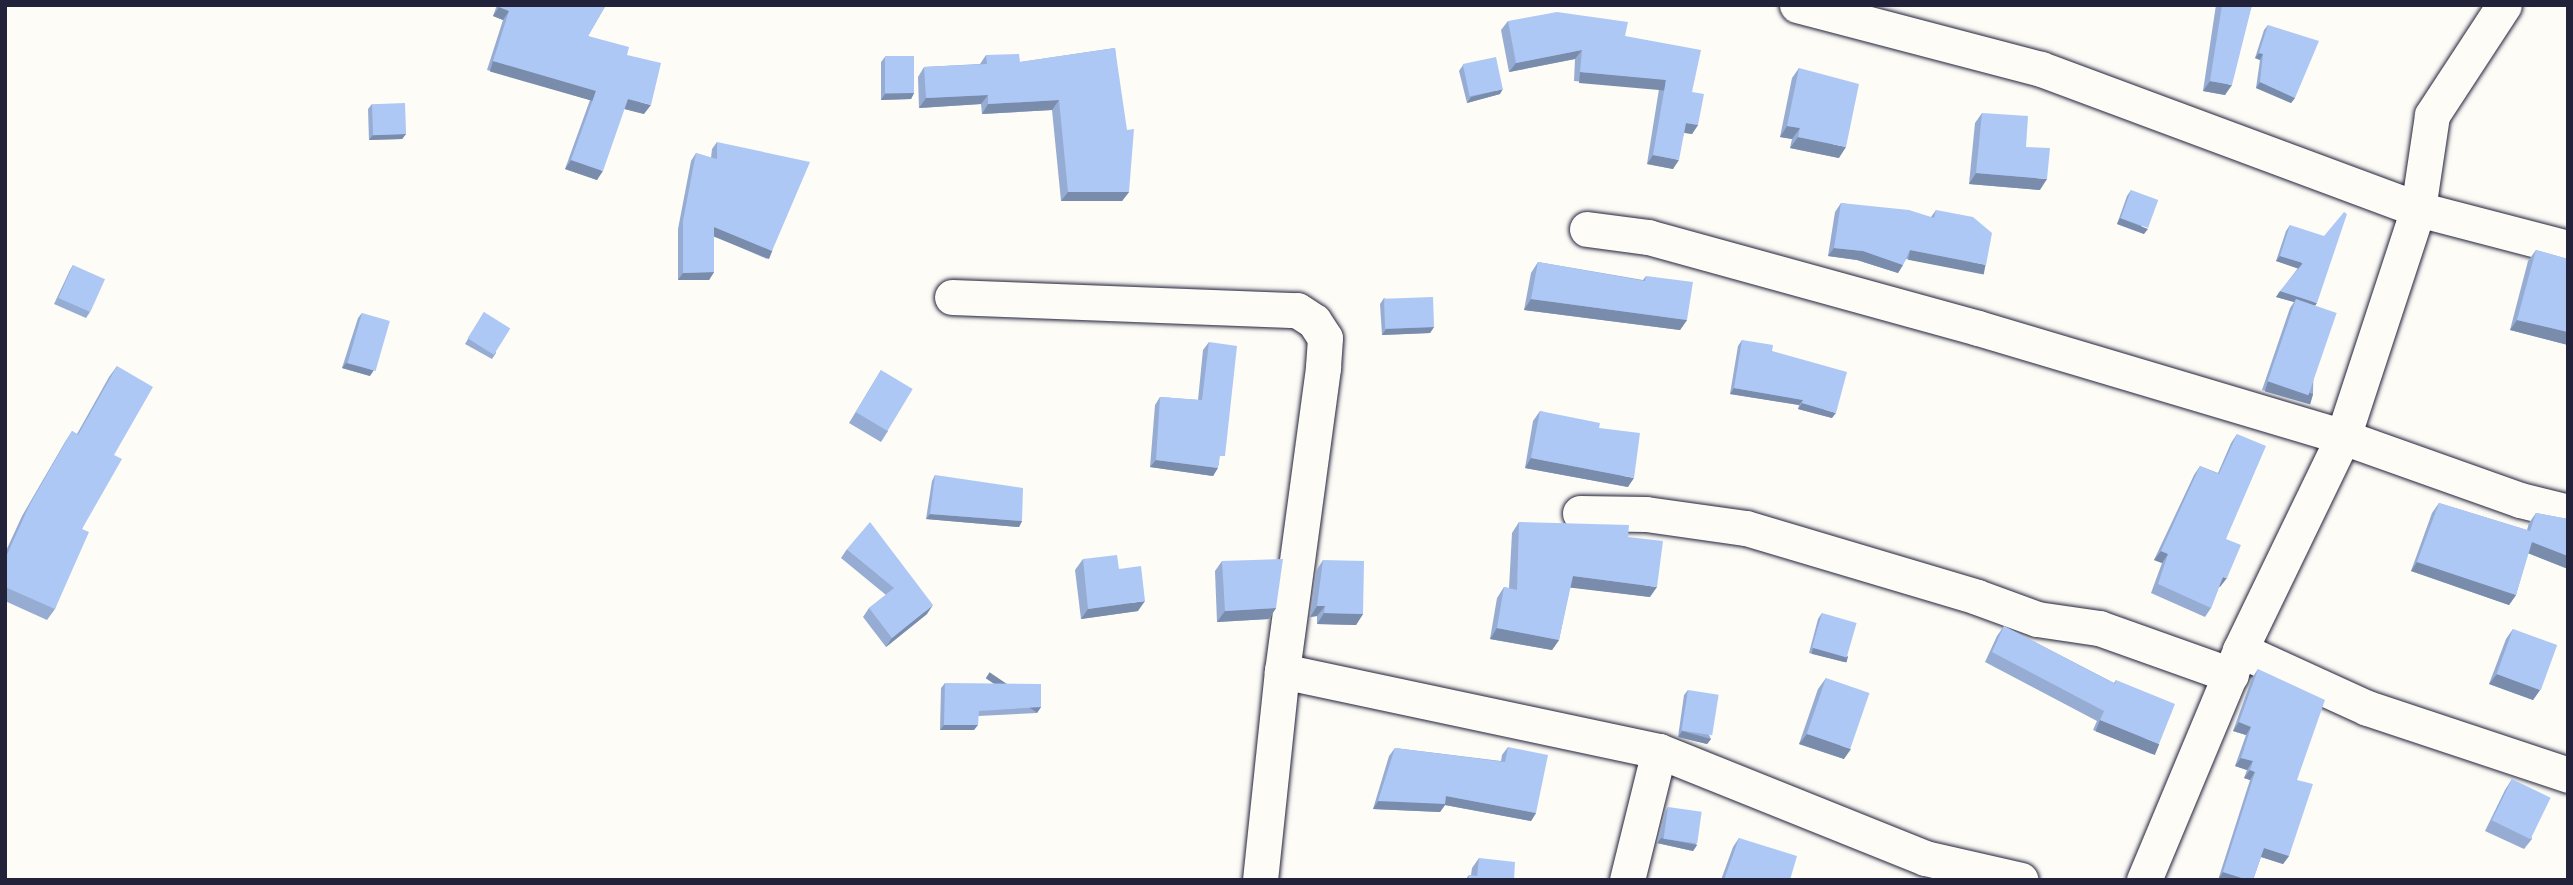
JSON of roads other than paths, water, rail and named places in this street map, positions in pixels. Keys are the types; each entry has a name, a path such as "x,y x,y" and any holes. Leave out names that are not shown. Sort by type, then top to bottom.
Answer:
{"street":[{"path":"1797,5 2041,69 2418,209 2568,248"},
{"path":"2144,880 2236,663 2343,437 2418,209 2432,115 2504,5"},
{"path":"1587,229 1621,231 1688,248 2343,437 2520,500 2568,512"},
{"path":"952,297 1297,310 1314,321 1325,338 1282,671 1259,880"},
{"path":"1580,513 1646,514 1746,528 1977,597 2037,619 2099,628 2236,663 2568,775"},
{"path":"1282,671 1659,751 1925,858 2021,880"},
{"path":"1627,880 1659,751"}]}
